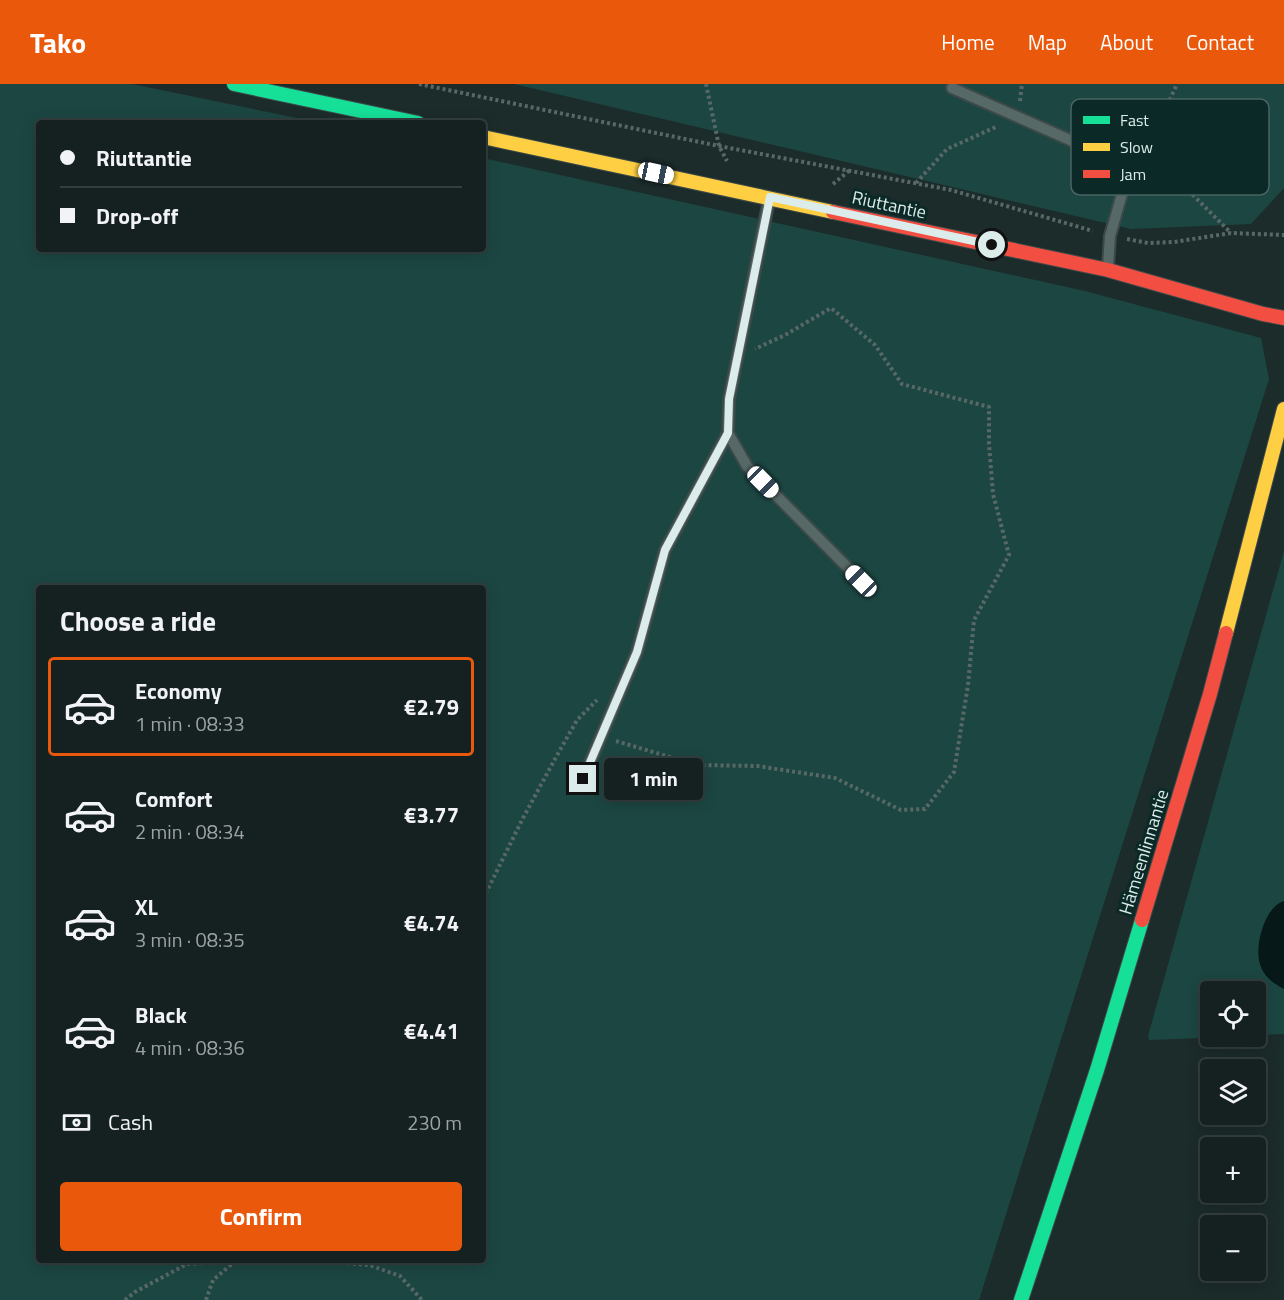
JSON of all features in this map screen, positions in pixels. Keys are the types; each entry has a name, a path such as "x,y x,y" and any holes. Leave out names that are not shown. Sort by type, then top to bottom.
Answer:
{"street":[{"path":"234,84 404,120"},
{"name":"Riuttantie","path":"486,138 1108,270 1284,318"},
{"name":"Hämeenlinnantie","path":"1021,1300 1097,1070 1210,694 1284,409"}],"lane":[{"path":"952,88 1071,140"},
{"path":"1108,270 1110,236 1122,195"},
{"path":"583,779 637,652 665,550 728,433 729,399 770,197"},
{"path":"728,433 747,466 861,581"}],"path":[{"path":"419,84 719,146 951,190 1110,236 1148,243 1174,242 1231,233 1284,235"},
{"path":"706,84 719,146"},
{"path":"1170,99 1177,84"},
{"path":"916,183 947,148 1018,117"},
{"path":"1192,195 1231,233"},
{"path":"486,893 523,818 566,740 578,720 601,696"},
{"path":"125,1300 135,1292 187,1264 202,1263"},
{"path":"206,1300 213,1280 235,1263"},
{"path":"370,1263 400,1276 422,1300"}],"green space":[{"path":"0,84 132,84 306,120 36,120 36,252 486,252 486,159 1085,291 1261,338 1269,379 979,1300 0,1300"},
{"path":"514,84 1284,84 1284,188 1251,224 1131,229"},
{"path":"1284,551 1284,1034 1266,1035 1266,981 1200,981 1200,1038 1149,1040 1148,1036"}],"shaded area":[{"path":"1284,901 1284,989 1265,974 1261,967 1258,950 1266,920 1271,911"}],"traffic: fast":[{"path":"234,84 404,120"},
{"path":"1021,1300 1097,1070 1142,920"}],"traffic: slow":[{"path":"486,138 833,212"},
{"path":"1226,633 1284,409"}],"traffic: jam":[{"path":"833,212 1108,270 1284,318"},
{"path":"1142,920 1226,633"}],"route":[{"path":"583,779 637,652 665,550 728,433 729,399 770,197 992,245"}]}
